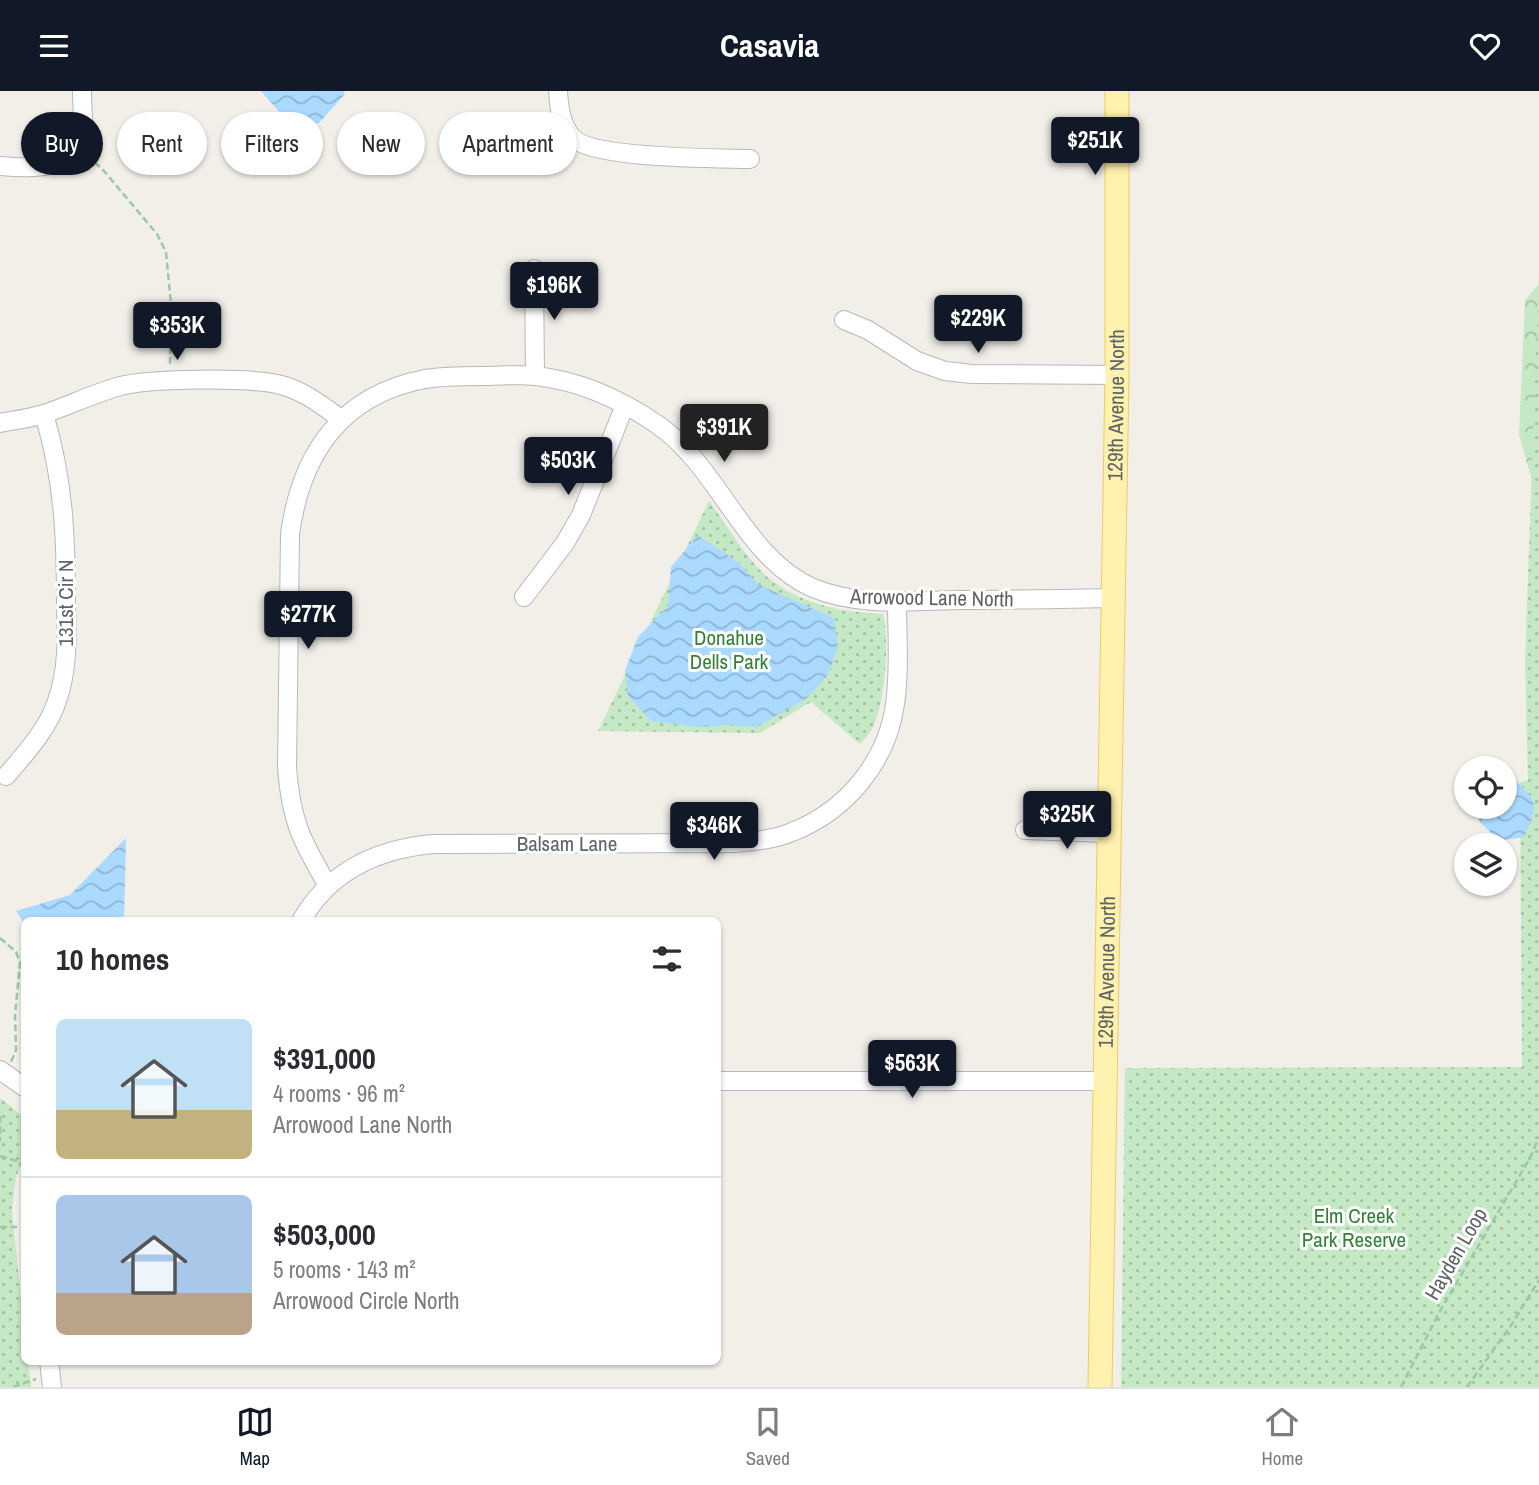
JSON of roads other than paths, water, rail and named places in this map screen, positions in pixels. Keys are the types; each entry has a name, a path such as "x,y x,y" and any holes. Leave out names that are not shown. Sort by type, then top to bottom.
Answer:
{"main road":[{"name":"129th Avenue North","path":"1100,1387 1117,375 1117,91"}],"street":[{"path":"0,166 21,168 56,165 68,157 77,146 82,132 82,91"},
{"path":"558,91 559,111 573,139 587,146 646,156 750,159"},
{"path":"534,269 535,376"},
{"path":"844,320 868,330 917,361 945,371 972,374 1117,375"},
{"name":"Arrowood Lane North","path":"327,884 304,847 289,795 287,768 290,534 295,502 305,472 320,444 341,419 366,401 395,387 426,379 535,376 592,389 659,425 686,449 708,474 768,557 812,587 841,597 897,601 1113,598"},
{"path":"0,423 44,414 119,386 170,381 254,381 280,385 319,403 341,419"},
{"path":"524,597 558,552 581,515 625,405"},
{"name":"131st Cir N","path":"6,776 25,754 57,703 66,657 65,518 61,482 44,414"},
{"name":"Balsam Lane","path":"327,884 378,855 405,847 447,844 734,843 762,841 790,833 816,821 840,804 861,783 888,732 896,694 897,601"},
{"path":"1025,830 1110,833"},
{"path":"304,917 327,884"},
{"path":"2,1072 21,1085"},
{"path":"721,1081 1106,1081"},
{"path":"49,1365 52,1387"}],"water":[{"path":"261,91 344,91 345,94 323,119 323,112 279,112"},
{"name":"Donahue Dells Park","path":"698,535 738,562 759,585 834,618 838,647 828,675 806,699 756,727 698,727 651,721 628,696 625,670 638,637 668,606 671,567"},
{"path":"1517,782 1532,799 1534,811 1524,837 1517,838 1517,833 1491,833 1479,819 1517,819"},
{"path":"126,838 124,917 21,918 16,911 70,895"}],"park label":[{"name":"Elm Creek Park Reserve","path":"1354,1228"}]}
